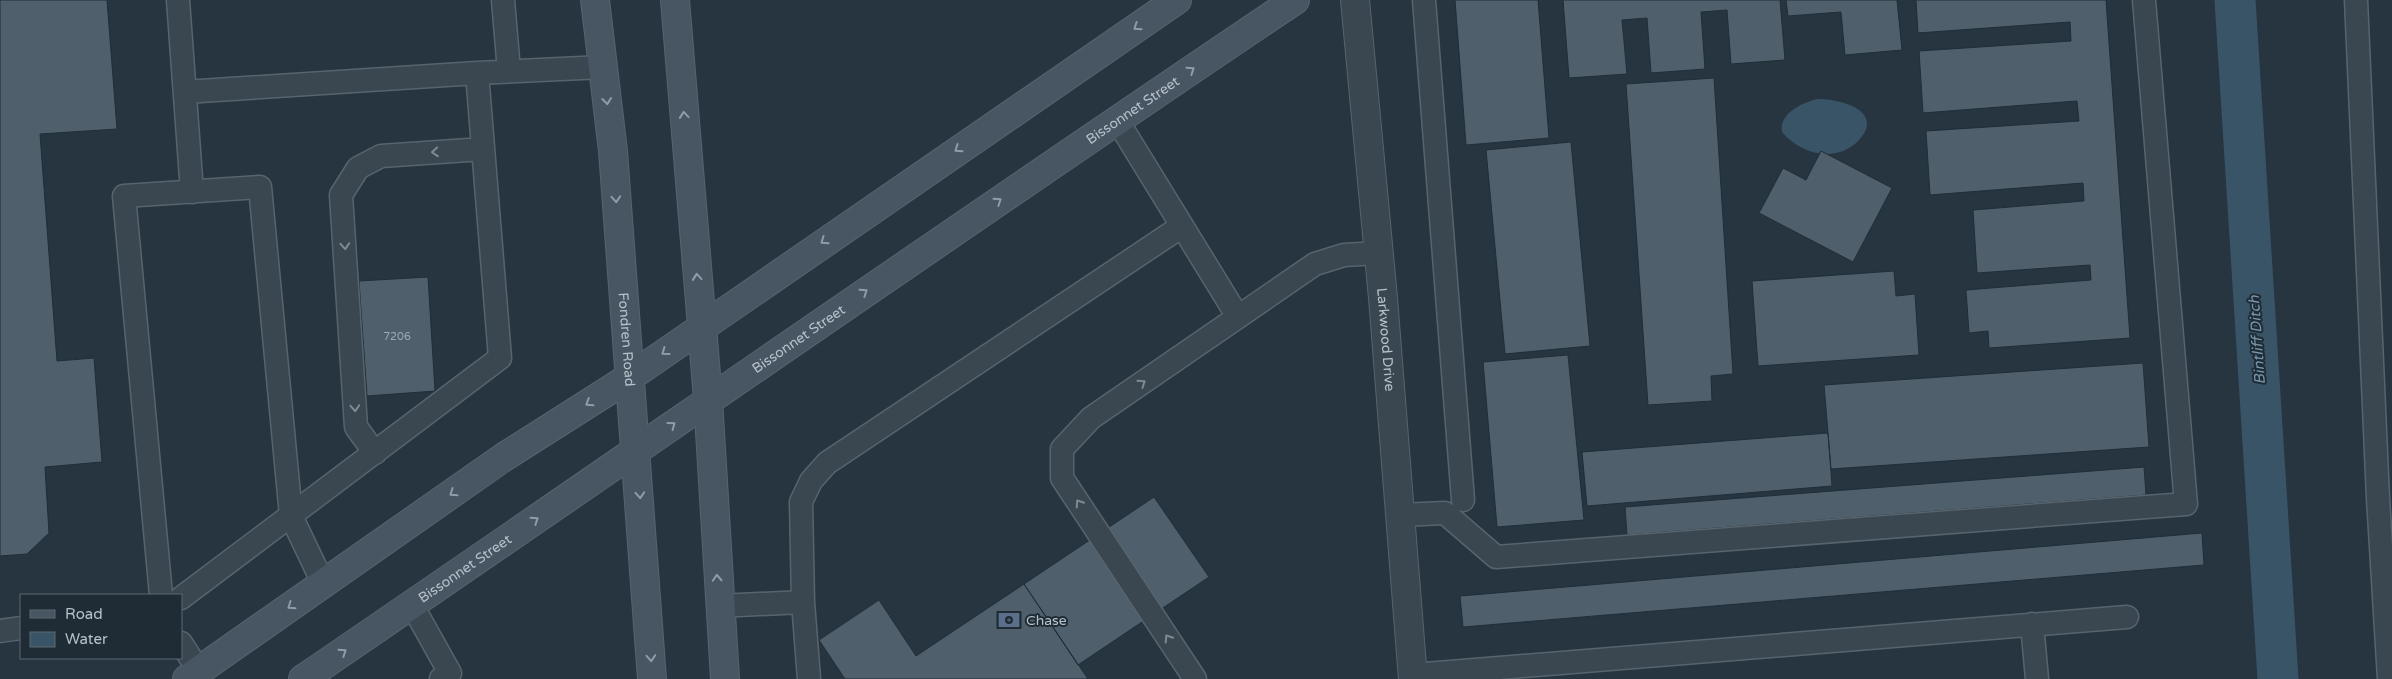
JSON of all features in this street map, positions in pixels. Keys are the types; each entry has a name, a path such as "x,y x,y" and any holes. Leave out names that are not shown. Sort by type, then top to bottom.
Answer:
{"main road":[{"name":"Fondren Road","path":"594,0 613,150 652,679"},
{"path":"675,0 708,399 719,606 725,679"},
{"path":"193,675 504,457 630,377 701,326 1177,0"},
{"name":"Bissonnet Street","path":"303,679 636,451 708,399 1295,0"}],"street":[{"name":"Larkwood Drive","path":"1355,0 1413,677"}],"lane":[{"path":"178,0 192,192"},
{"path":"503,0 509,71"},
{"path":"1424,0 1463,500"},
{"path":"1400,515 1446,514 1496,557 2186,504 2144,0"},
{"path":"2356,0 2385,497 2389,679"},
{"path":"185,92 509,71 603,68"},
{"path":"182,597 500,358 477,73"},
{"path":"1117,120 1238,317"},
{"path":"375,453 356,427 341,195 358,168 381,156 483,148"},
{"path":"161,594 124,196 260,187 291,516 323,583"},
{"path":"809,679 803,602 801,502 811,481 827,463 1182,226"},
{"path":"1195,679 1062,478 1062,449 1092,418 1315,264 1344,255 1378,253"},
{"path":"719,606 803,602"},
{"path":"412,605 451,677"},
{"path":"1413,677 2127,617"},
{"path":"2032,624 2037,679"},
{"path":"0,631 20,628"},
{"path":"182,646 193,675"}],"water":[{"path":"1817,99 1848,104 1862,112 1866,118 1866,131 1851,147 1841,152 1820,154 1799,146 1782,132 1784,119 1788,114 1799,106"}],"building":[{"path":"0,0 107,0 117,129 40,134 57,361 94,358 102,462 45,467 49,533 27,554 0,556"},
{"path":"1455,0 1538,0 1549,138 1466,145"},
{"path":"1563,0 1780,0 1785,60 1731,64 1727,10 1701,12 1705,69 1651,73 1647,18 1622,20 1627,74 1569,78"},
{"path":"1786,0 1897,0 1902,50 1845,55 1841,12 1788,16"},
{"path":"1916,0 2106,0 2130,338 1989,348 1988,331 1969,333 1966,290 2091,280 2090,265 1977,273 1973,210 2084,201 2083,183 1930,195 1926,131 2079,121 2077,101 1923,113 1919,51 2071,41 2070,22 1918,33"},
{"path":"1714,78 1733,374 1711,376 1712,401 1648,405 1626,84"},
{"path":"1571,142 1590,346 1505,354 1486,150"},
{"path":"1821,151 1892,188 1853,262 1759,213 1783,168 1806,180"},
{"path":"1894,271 1896,296 1915,294 1919,355 1758,366 1752,281"},
{"path":"428,277 435,391 367,396 359,281"},
{"path":"1568,355 1584,520 1497,527 1483,362"},
{"path":"2143,363 2149,447 1831,469 1824,385"},
{"path":"1828,433 1832,486 1587,506 1582,452"},
{"path":"2144,467 2146,495 1627,535 1625,507"},
{"path":"1154,497 1209,577 1078,665 1024,584"},
{"path":"2202,533 2204,565 1463,627 1460,596"},
{"name":"Chase","path":"1024,584 1088,679 845,679 819,640 879,600 916,656"}],"waterway":[{"name":"Bintliff Ditch","path":"2235,0 2278,679"}],"place":[{"name":"Chase","path":"1009,620"}]}
